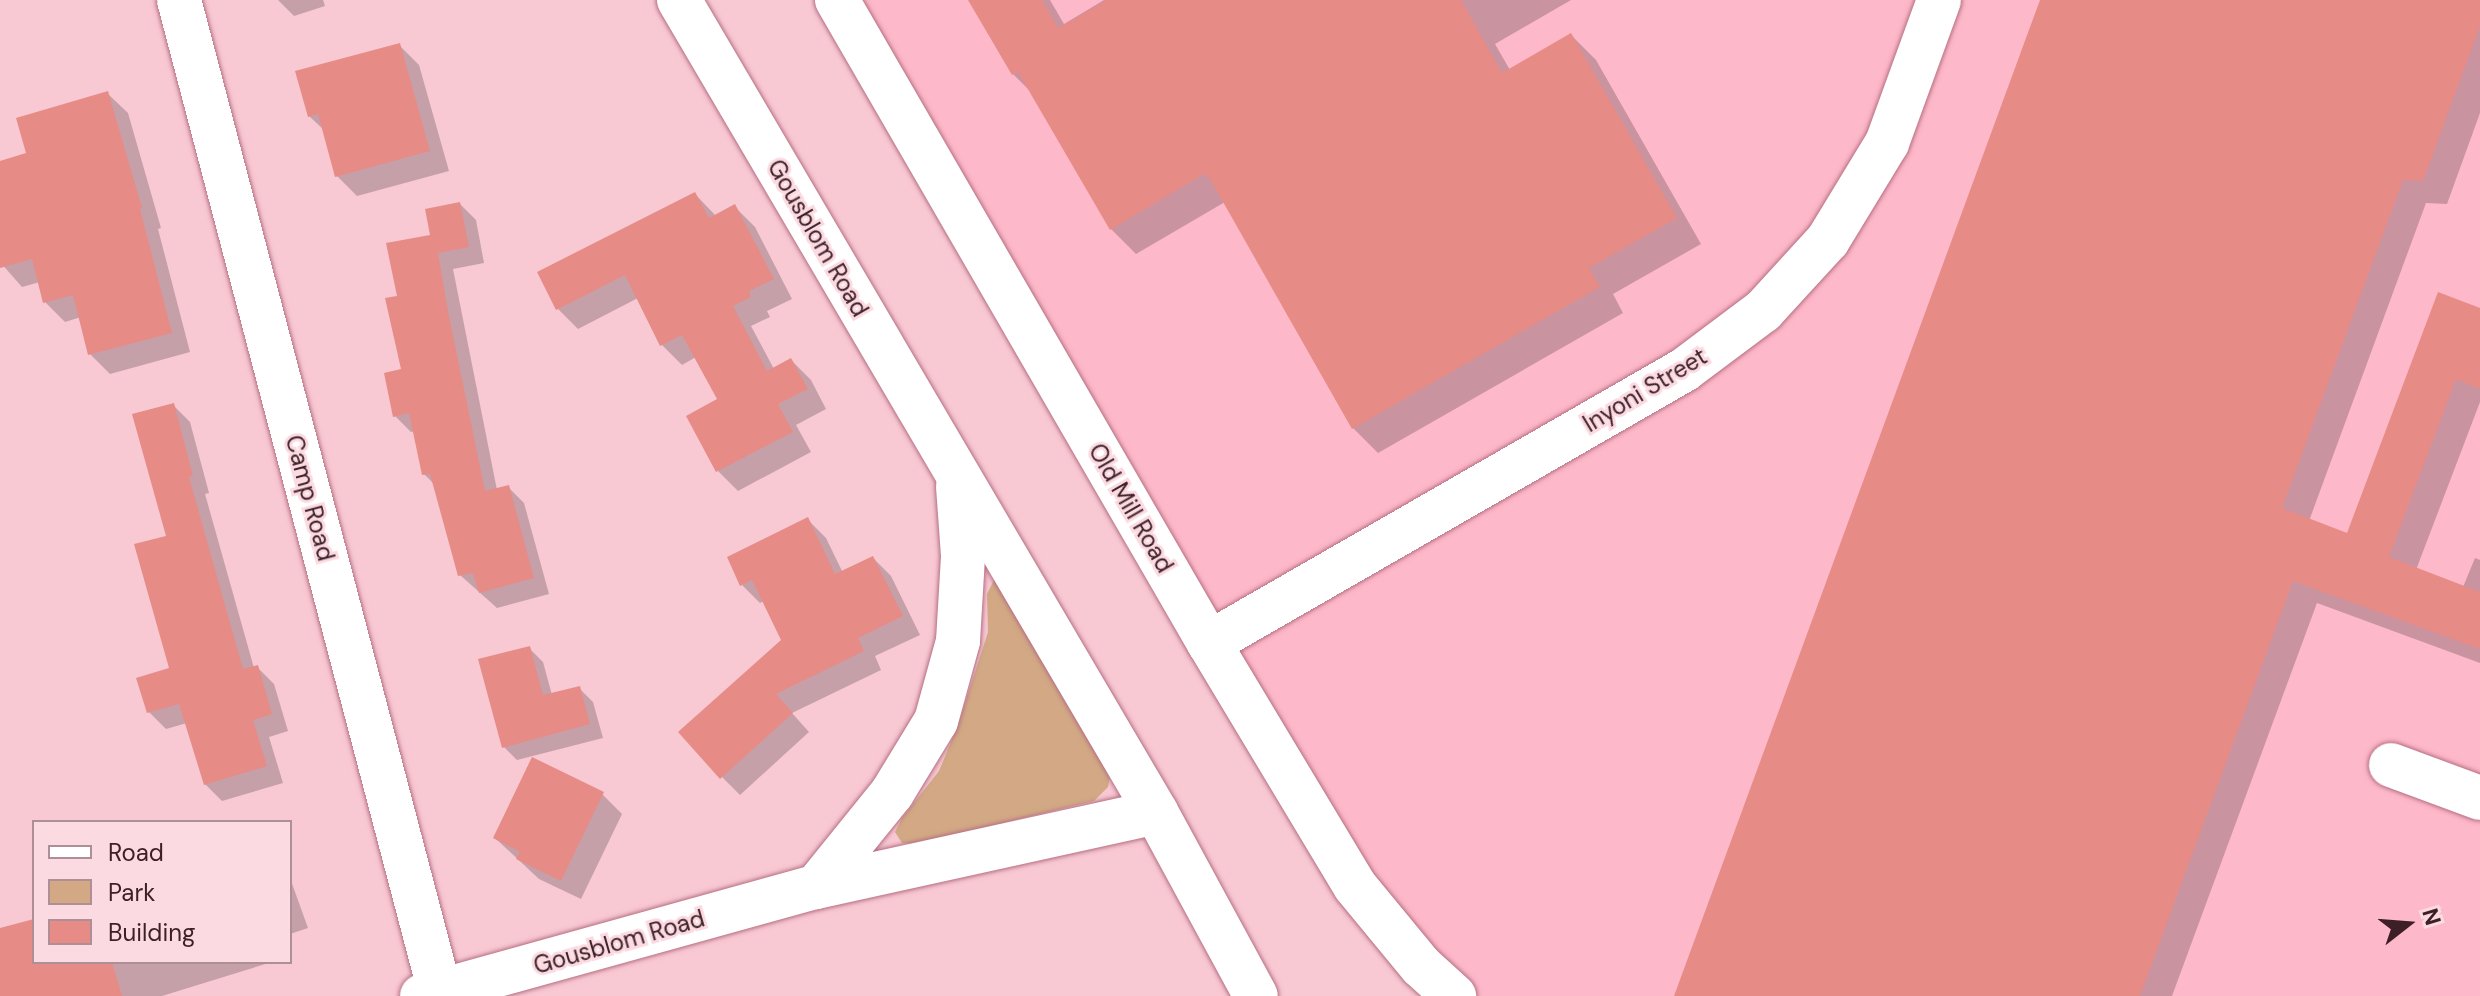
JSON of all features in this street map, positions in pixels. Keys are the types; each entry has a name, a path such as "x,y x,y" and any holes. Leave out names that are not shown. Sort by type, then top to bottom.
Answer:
{"street":[{"name":"Camp Road","path":"179,0 434,995"},
{"name":"Gousblom Road","path":"679,0 1156,812 1256,996"},
{"name":"Old Mill Road","path":"837,0 1209,643 1355,886 1421,966 1454,996"},
{"name":"Inyoni Street","path":"1209,643 1684,370 1763,311 1828,240 1887,143 1939,0"},
{"name":"Gousblom Road","path":"816,887 892,793 936,721 958,641 963,556 957,476"},
{"path":"2391,765 2480,798"},
{"name":"Gousblom Road","path":"434,995 816,887 1156,812"}],"shaded area":[{"path":"837,0 2480,0 2480,996 1454,996 1421,966"}],"green space":[{"path":"995,578 1111,771 1108,787 1094,801 916,844 902,843 895,832 902,818 939,771 958,725 988,632 987,594"}],"building":[{"path":"968,0 1042,0 1058,28 1107,0 1461,0 1502,73 1571,33 1677,218 1589,268 1600,287 1352,429 1210,179 1204,174 1110,230 1018,72 1012,75"},
{"path":"2040,0 2480,0 2480,26 2423,181 2403,180 2282,508 2347,533 2438,292 2480,308 2480,389 2456,379 2389,557 2480,592 2480,649 2293,581 2140,996 1674,996"},
{"path":"400,43 430,151 335,177 318,114 308,117 295,71"},
{"path":"108,91 142,208 172,333 88,355 73,295 43,303 32,259 0,268 0,161 26,153 16,118"},
{"path":"695,192 709,218 735,204 774,279 749,291 751,297 733,306 767,371 791,358 808,389 778,404 793,432 716,472 686,416 717,399 682,335 660,346 625,275 556,310 537,272"},
{"path":"460,202 469,247 438,253 448,311 485,491 509,485 534,578 479,593 473,573 458,576 430,474 422,475 409,413 393,417 384,373 401,369 385,298 397,296 386,243 430,235 425,209"},
{"path":"174,403 193,476 189,477 243,669 258,665 272,714 253,720 267,766 204,785 179,704 147,713 136,678 169,668 134,544 166,536 132,414"},
{"path":"808,517 835,574 873,556 903,616 858,638 864,651 776,694 793,713 720,779 678,732 781,640 752,580 740,586 727,557"},
{"path":"530,646 543,695 580,686 590,724 502,748 478,659"},
{"path":"532,757 604,792 561,881 516,859 520,852 493,838"},
{"path":"32,920 32,964 113,964 122,996 0,996 0,928"}]}
